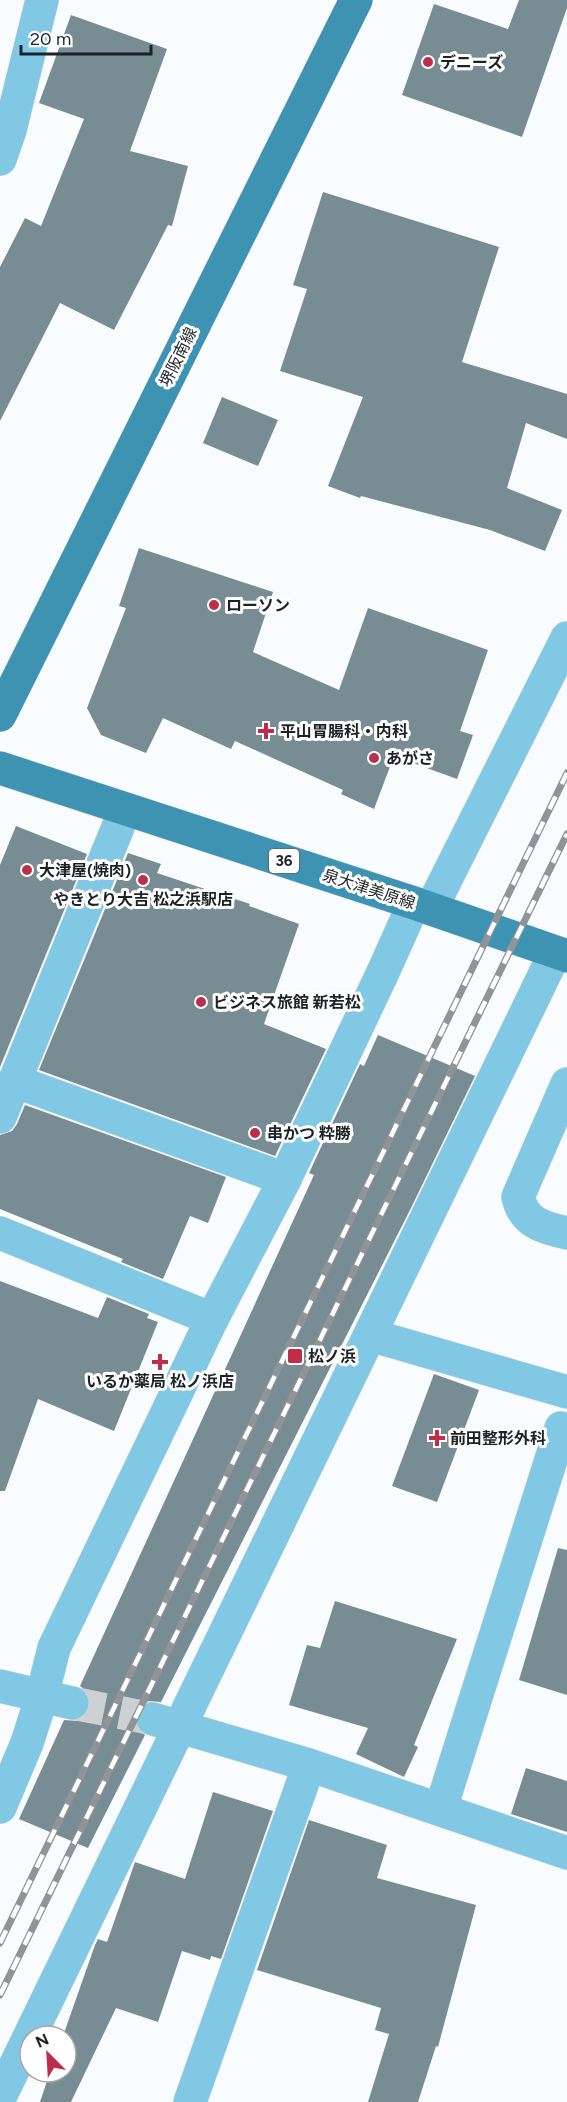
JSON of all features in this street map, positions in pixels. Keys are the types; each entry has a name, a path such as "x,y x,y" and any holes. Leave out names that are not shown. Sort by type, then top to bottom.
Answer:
{"main road":[{"name":"堺阪南線","path":"0,715 356,0"},
{"name":"泉大津美原線","path":"0,768 422,906 561,955"}],"street":[{"path":"3,138 42,0"},
{"path":"0,1807 27,1743 57,1700 54,1648 212,1319 285,1179 384,970 422,906 567,638"},
{"path":"0,1117 126,810"},
{"path":"0,2097 167,1723 370,1335 561,955"},
{"path":"14,1081 285,1179"},
{"path":"567,1084 518,1197 521,1209 540,1227 567,1233"},
{"path":"0,1233 212,1319"},
{"path":"370,1335 567,1392"},
{"path":"441,1808 565,1423"},
{"path":"0,1686 57,1700"},
{"path":"167,1723 309,1764 567,1853"},
{"path":"190,2102 309,1764"}],"building":[{"path":"519,0 567,0 567,8 522,137 402,95 434,4 508,29"},
{"path":"71,15 167,49 130,151 188,166 172,226 168,225 114,330 60,303 0,421 0,267 25,218 41,226 84,119 39,103"},
{"path":"323,192 499,247 462,362 567,394 567,439 526,423 507,488 562,510 545,551 490,530 361,496 360,498 328,486 363,397 280,371 307,289 293,285"},
{"path":"222,397 278,420 258,466 203,443"},
{"path":"139,548 273,592 253,652 339,690 368,608 488,650 460,731 473,735 457,779 394,756 374,809 341,794 343,790 235,741 231,749 163,718 146,753 101,735 87,708 126,608 119,606"},
{"path":"16,826 87,854 0,1067 0,865"},
{"path":"128,853 161,864 157,873 250,904 249,906 299,924 264,1024 326,1049 275,1156 39,1070"},
{"path":"378,1035 475,1076 410,1210 161,1702 148,1701 141,1705 135,1713 135,1724 145,1735 88,1848 19,1819 64,1720 78,1721 86,1715 90,1708 90,1697 80,1686 314,1175 309,1173 360,1064 364,1066"},
{"path":"25,1105 226,1177 208,1223 190,1216 163,1279 121,1262 123,1259 0,1209 0,1135 12,1131"},
{"path":"0,1281 98,1318 107,1297 149,1314 147,1318 158,1322 114,1431 38,1399 5,1491 0,1491"},
{"path":"434,1374 479,1390 437,1502 392,1486"},
{"path":"558,1548 567,1550 567,1695 519,1680"},
{"path":"335,1601 457,1639 414,1745 418,1747 404,1777 356,1754 368,1728 289,1705 307,1645 320,1648"},
{"path":"526,1768 567,1781 567,1832 511,1814"},
{"path":"213,1792 273,1811 221,1959 211,1956 210,1960 182,1951 158,2022 116,2008 71,2102 40,2102 46,2084 78,2084 78,2024 67,2024 95,1945 98,1939 107,1942 135,1862 185,1879"},
{"path":"309,1820 387,1845 377,1878 476,1905 438,2047 436,2046 418,2102 368,2102 389,2034 375,2030 381,2008 257,1970"}],"tunnel":[{"path":"72,1703 153,1719"}],"railway":[{"path":"0,1943 567,773"},
{"path":"0,1995 567,834"}],"place":[{"name":"デニーズ","path":"428,62"},
{"name":"ローソン","path":"214,605"},
{"name":"平山胃腸科・内科","path":"266,731"},
{"name":"あがさ","path":"374,758"},
{"name":"大津屋(焼肉)","path":"27,870"},
{"name":"やきとり大吉 松之浜駅店","path":"143,880"},
{"name":"ビジネス旅館 新若松","path":"201,1002"},
{"name":"串かつ 粋勝","path":"255,1133"},
{"name":"松ノ浜","path":"295,1356"},
{"name":"いるか薬局 松ノ浜店","path":"160,1362"},
{"name":"前田整形外科","path":"437,1438"}]}
